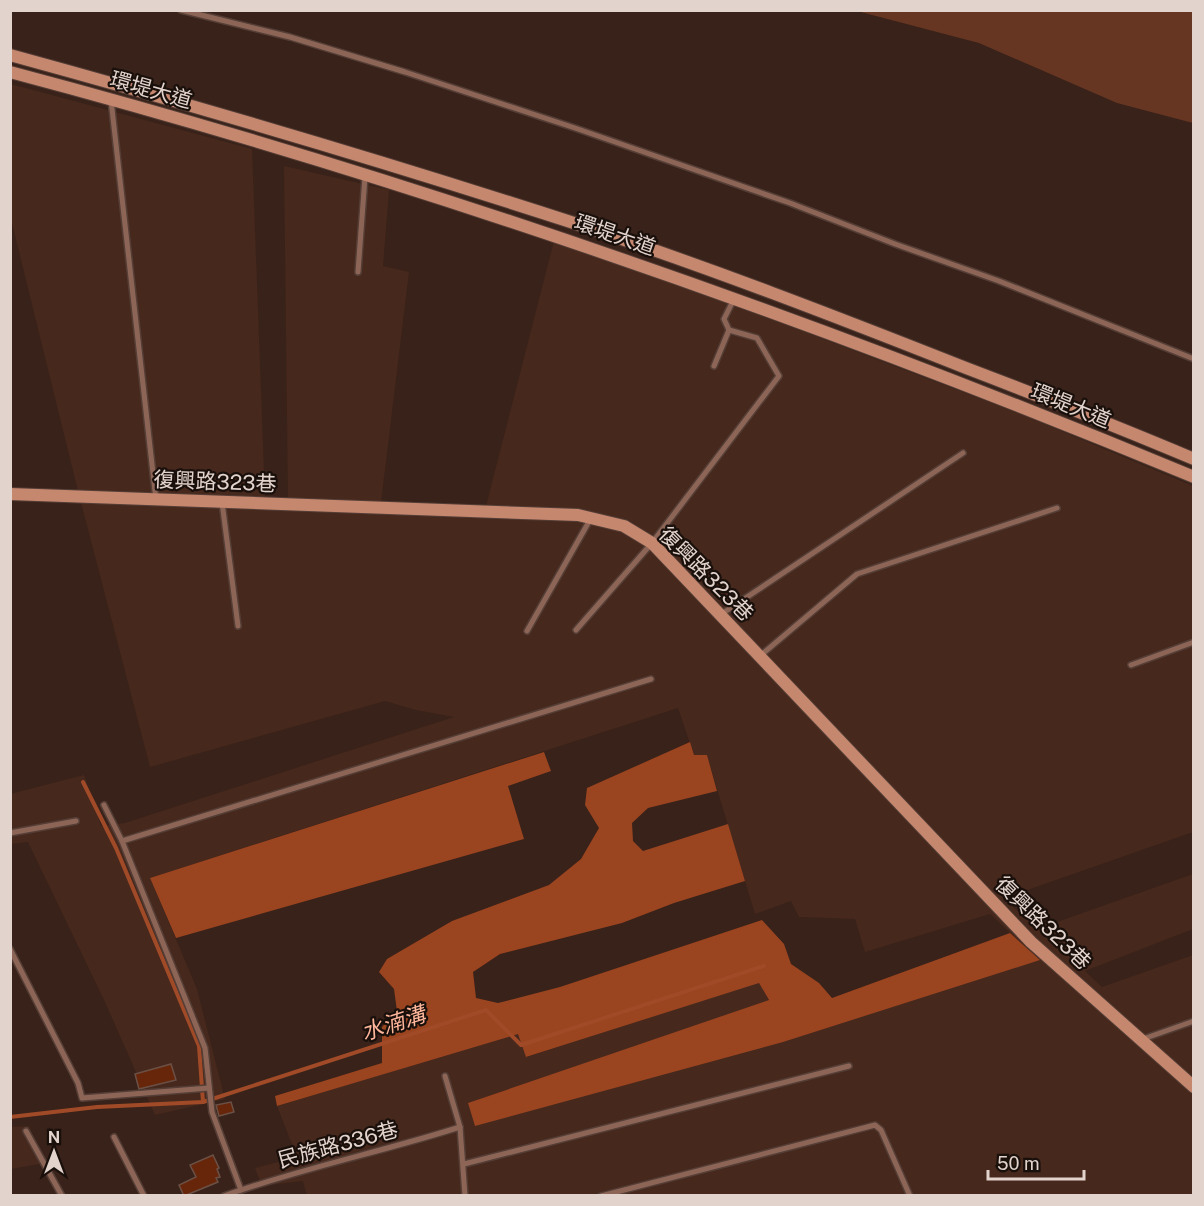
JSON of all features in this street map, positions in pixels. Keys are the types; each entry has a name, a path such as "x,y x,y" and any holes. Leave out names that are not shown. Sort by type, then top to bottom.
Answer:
{"street":[{"name":"環堤大道","path":"10,55 155,94 579,225 908,345 1194,459"},
{"name":"環堤大道","path":"10,72 111,99 501,217 734,298 1073,427 1194,477"},
{"name":"復興路323巷","path":"10,494 592,517 624,526 652,543 1031,942 1194,1087"}],"lane":[{"path":"181,10 290,37 574,128 790,203 999,281 1194,359"},
{"path":"111,99 156,500"},
{"path":"358,272 366,175"},
{"path":"714,366 729,330 724,319 734,298"},
{"path":"576,630 652,543 779,376 757,338 729,330"},
{"path":"720,615 963,453"},
{"path":"222,502 238,626"},
{"path":"760,656 857,574 1057,508"},
{"path":"527,631 592,517"},
{"path":"1131,665 1194,642"},
{"path":"122,842 651,679"},
{"path":"104,805 122,842 205,1048 212,1112 241,1190"},
{"path":"10,833 76,821"},
{"path":"10,949 78,1083 82,1098 209,1088"},
{"path":"1141,1040 1194,1021"},
{"path":"464,1164 849,1066"},
{"path":"445,1076 460,1127 465,1196"},
{"path":"601,1196 875,1125 881,1130 910,1196"},
{"name":"民族路336巷","path":"224,1196 460,1127"},
{"path":"27,1131 62,1196"},
{"path":"114,1137 144,1196"}],"shaded area":[{"path":"857,11 1193,11 1193,123 1117,103 979,43"},
{"path":"11,84 252,149 265,499 288,499 284,166 389,190 383,266 409,272 381,502 485,510 554,241 773,320 1023,415 1193,486 1193,832 1002,899 1040,928 1193,874 1193,929 1085,971 1102,987 1193,955 1193,1195 307,1196 303,1181 262,1186 255,1168 297,1157 277,1106 519,1033 527,1057 759,982 769,1001 469,1103 1039,960 990,914 865,952 855,919 799,917 791,901 755,914 707,756 694,755 678,708 150,878 197,989 225,1099 155,1115 105,1002 28,842 11,844 10,794 84,775 101,826 125,823 454,717 385,701 150,767 77,487 11,219"},
{"path":"690,742 694,755 707,755 717,791 648,808 632,823 633,841 643,851 728,824 745,881 674,903 622,923 500,954 473,972 476,998 498,1003 560,987 762,920 784,944 791,964 819,983 832,998 1010,933 1040,960 783,1042 475,1126 468,1103 769,1000 759,983 526,1057 518,1034 277,1106 275,1096 382,1063 382,1027 397,1011 394,989 379,972 387,959 452,921 549,885 581,859 599,828 585,805 587,788"},
{"path":"544,752 551,771 508,786 524,839 176,938 150,878"},
{"path":"29,1126 45,1163 11,1169 10,1127"}],"building":[{"path":"171,1064 176,1080 139,1089 135,1074"},
{"path":"231,1102 234,1112 219,1116 216,1105"},
{"path":"213,1155 219,1168 217,1169 220,1177 216,1178 218,1182 184,1196 179,1185 196,1177 190,1165"}],"waterway":[{"path":"83,782 116,848 199,1046 203,1102"},
{"name":"水湳溝","path":"10,1117 97,1107 203,1102 486,1010 521,1045 764,966"}]}
